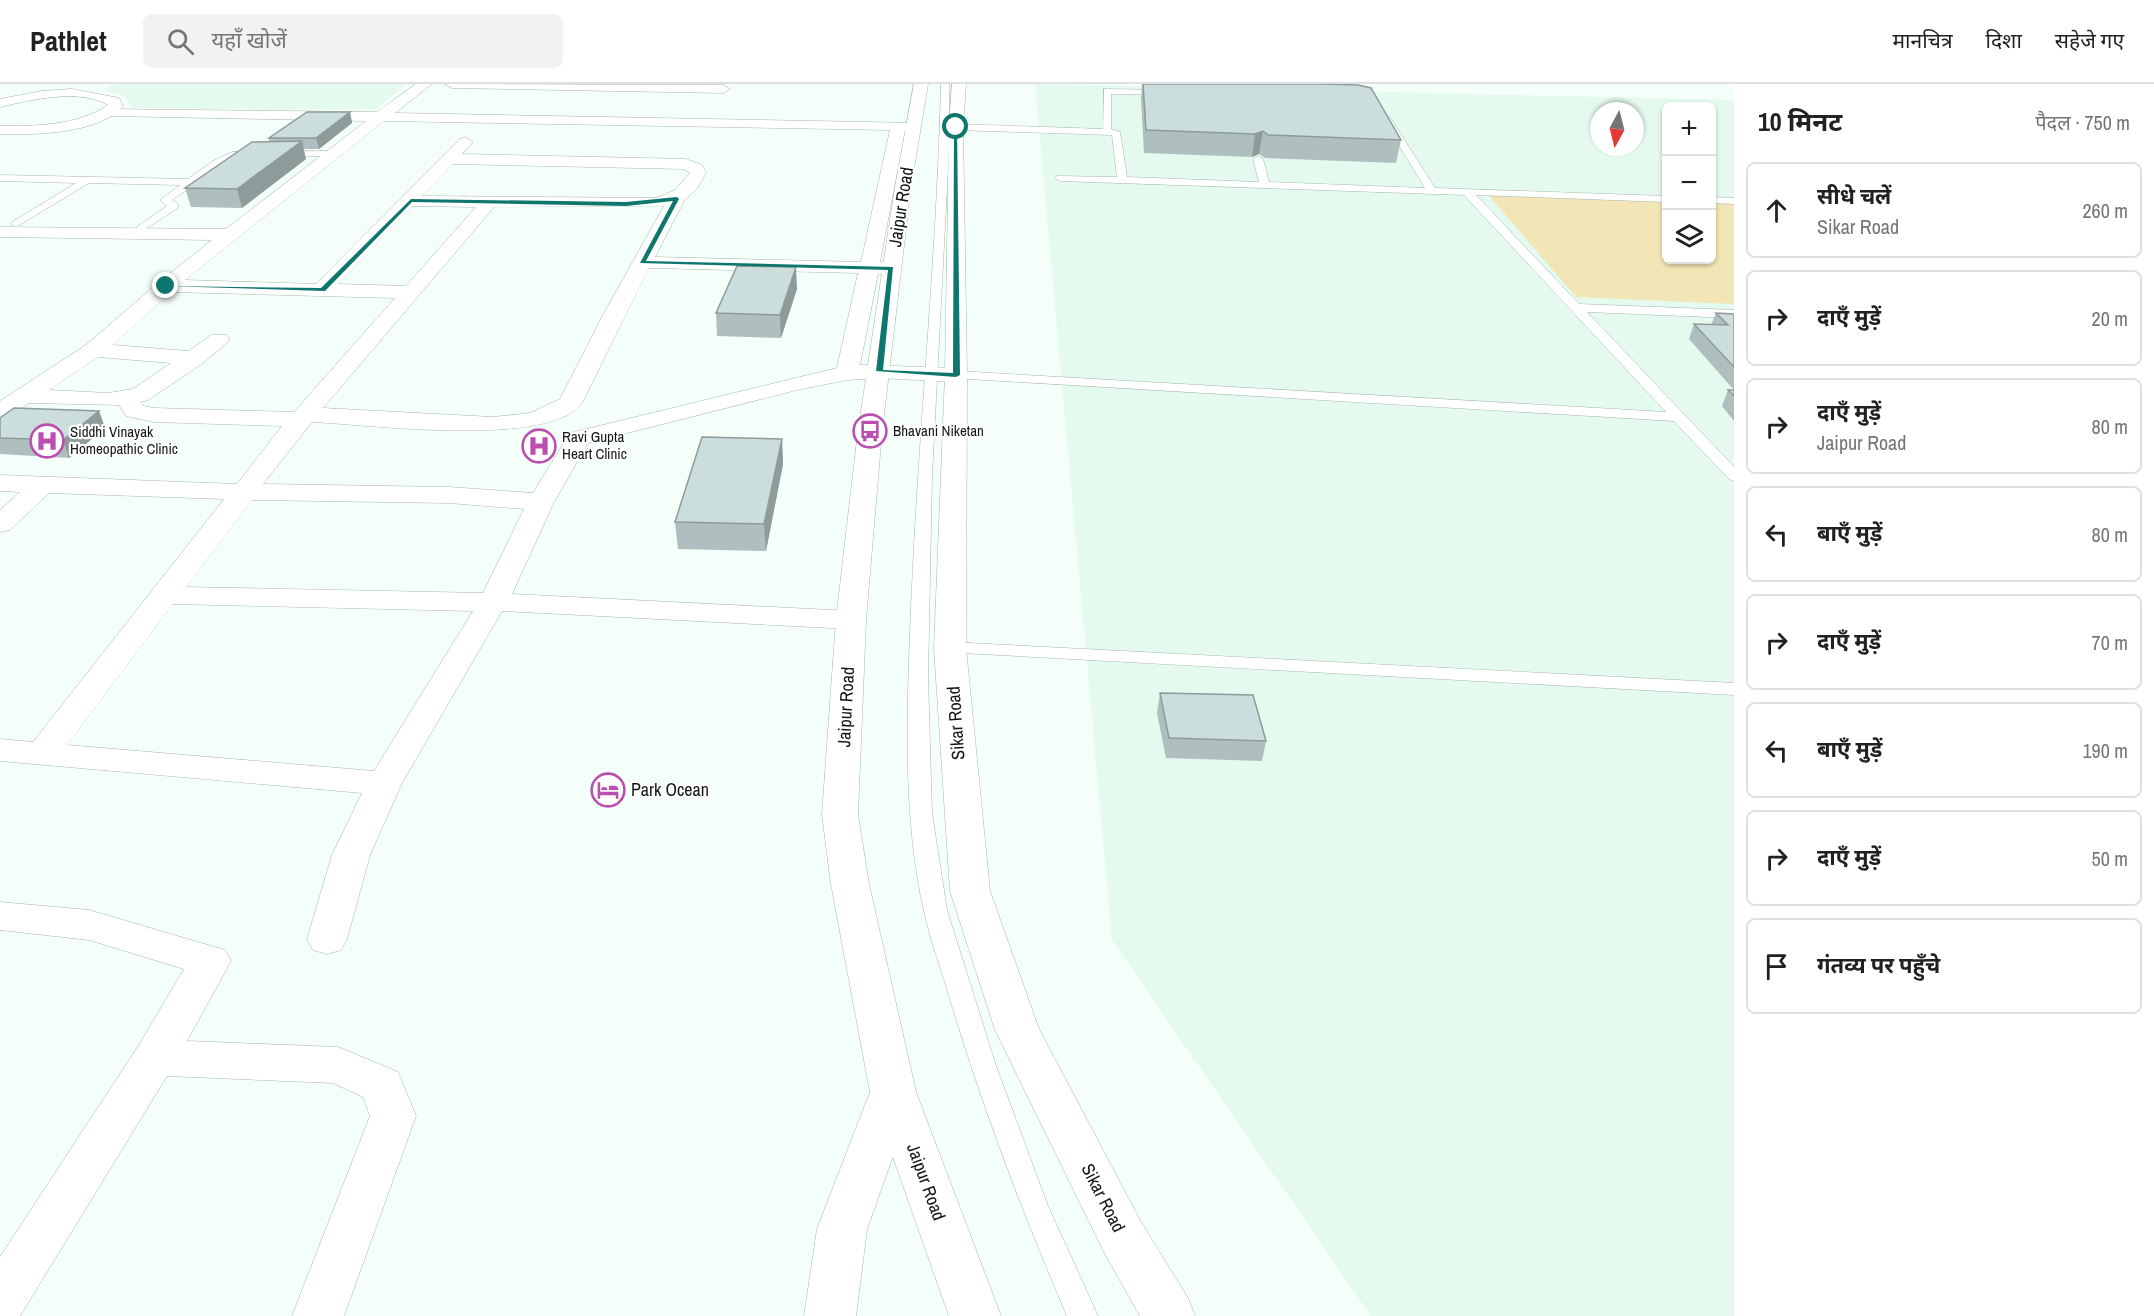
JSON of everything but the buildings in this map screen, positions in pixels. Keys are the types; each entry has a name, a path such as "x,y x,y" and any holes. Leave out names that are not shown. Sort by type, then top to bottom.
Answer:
{"street":[{"path":"77,94 100,84"},
{"path":"0,412 94,350 166,286 381,116 425,84"},
{"path":"452,84 717,101 906,126"},
{"name":"Jaipur Road","path":"921,84 906,126 880,268 879,371 870,431 851,620 840,815 849,884 893,1092 975,1316"},
{"name":"Sikar Road","path":"959,84 943,374 950,648 970,891 1017,1030 1123,1238 1169,1316"},
{"path":"0,103 34,97 77,94 114,101 116,106 109,112"},
{"path":"1,131 73,123 109,112 489,117 717,101"},
{"path":"322,290 411,201 489,117"},
{"path":"127,399 134,411 154,415 303,417 493,424 522,423 550,415 570,403 677,199 693,185 698,173 696,168 686,164 659,162 449,159"},
{"path":"411,201 626,204 677,199"},
{"path":"41,755 242,491 490,201"},
{"path":"8,228 231,235"},
{"path":"642,262 880,268 847,373"},
{"path":"166,286 411,292"},
{"path":"24,396 127,399 153,389 219,340"},
{"path":"94,350 195,358"},
{"path":"327,939 351,855 384,783 493,602 541,502 579,438 796,383 847,373 879,371 943,374"},
{"path":"550,415 570,423 579,438"},
{"path":"0,483 449,495 541,502"},
{"path":"0,524 44,485"},
{"path":"163,595 493,602 851,620"},
{"path":"0,750 384,783"},
{"path":"0,916 89,925 210,961 155,1058 0,1302"},
{"path":"155,1058 338,1065 382,1085 393,1116 318,1316"},
{"path":"830,1316 842,1229 893,1092"}],"lane":[{"path":"945,84 943,374 918,677 921,813 935,910 994,1099 1034,1206 1083,1316"},
{"path":"1107,130 1107,91 1177,93"},
{"path":"1380,108 1432,191"},
{"path":"956,127 1116,132 1122,180"},
{"path":"142,228 174,206 165,200 188,182 232,155 333,154"},
{"path":"1258,159 1265,186"},
{"path":"0,178 188,182"},
{"path":"1060,178 1662,199"},
{"path":"8,228 87,180"},
{"path":"1467,192 1734,476"},
{"path":"1716,200 1734,201"},
{"path":"1578,308 1734,314"},
{"path":"943,374 1679,417"},
{"path":"950,648 1734,689"}],"shaded area":[{"path":"114,84 406,84 375,110 133,108 125,96 103,90"},
{"path":"1035,84 1734,100 1734,1316 1371,1316 1112,940"},
{"path":"1485,191 1662,198 1662,264 1716,264 1716,200 1734,201 1734,304 1576,297"}],"place":[{"name":"Bhavani Niketan","path":"870,431"},
{"name":"Siddhi Vinayak Homeopathic Clinic","path":"47,441"},
{"name":"Ravi Gupta Heart Clinic","path":"539,446"},
{"name":"Park Ocean","path":"608,790"}],"route":[{"path":"166,286 322,290 411,201 626,204 656,203 677,199 642,262 891,268 879,371 956,375 956,127"}]}
